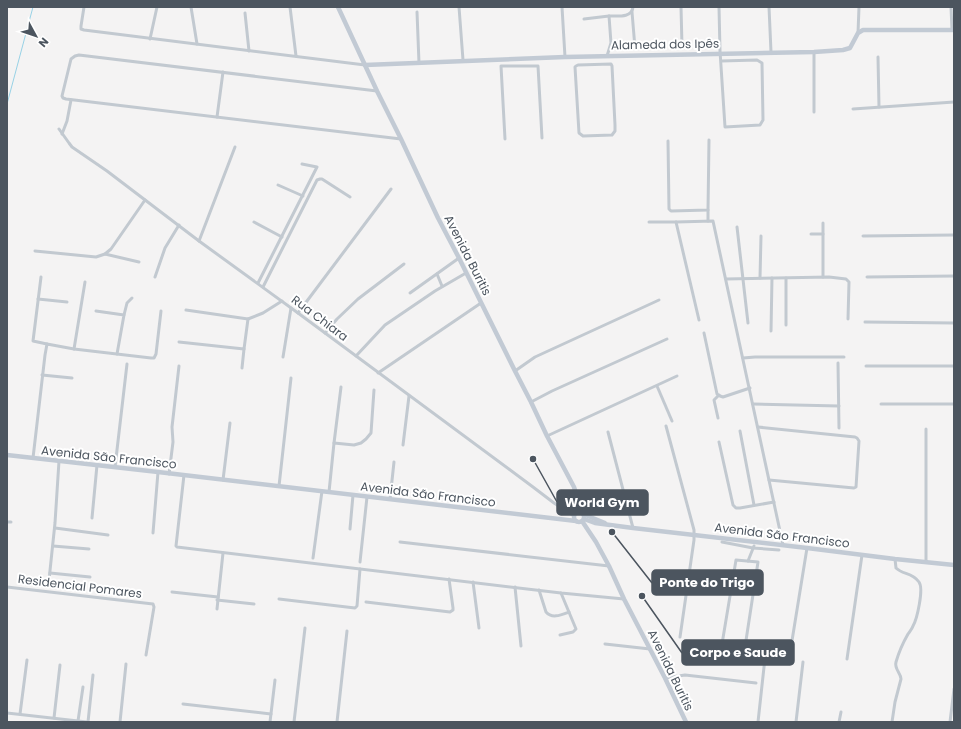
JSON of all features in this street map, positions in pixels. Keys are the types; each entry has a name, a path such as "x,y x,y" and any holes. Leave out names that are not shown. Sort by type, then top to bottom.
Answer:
{"street":[{"path":"84,7 81,26 81,29 84,30 365,65"},
{"path":"150,39 157,7"},
{"path":"191,7 197,44"},
{"path":"290,7 296,56"},
{"name":"Avenida Buritis","path":"338,7 438,218 459,258 479,304 515,371 574,488 582,517 609,566 686,722"},
{"path":"459,7 462,59"},
{"path":"562,7 565,56"},
{"path":"633,7 632,12 635,48"},
{"path":"680,7 682,46"},
{"path":"719,7 720,53 725,127 760,125 764,120 762,63 757,60 721,61"},
{"path":"769,7 771,52"},
{"path":"858,33 859,7"},
{"path":"858,33 862,30 953,30 951,7"},
{"path":"416,12 419,63"},
{"path":"584,18 629,15 632,12"},
{"path":"245,13 249,51"},
{"path":"608,56 611,43 609,16"},
{"name":"Alameda dos Ipês","path":"365,65 419,63 462,59 565,56 814,52 849,49 858,33"},
{"path":"814,52 814,112"},
{"path":"377,91 75,56 71,59 62,94 64,98 71,100 402,140"},
{"path":"595,56 595,65"},
{"path":"878,57 879,107"},
{"path":"518,58 521,66"},
{"path":"611,64 612,66 615,125 615,131 612,135 583,136 579,133 575,67 595,65 611,64"},
{"path":"505,139 501,66 538,66 542,138"},
{"path":"217,117 223,72"},
{"path":"62,134 67,121 71,100"},
{"path":"853,109 954,102"},
{"name":"Rua Chiara","path":"59,129 72,147 107,171 199,241 575,518"},
{"path":"708,221 709,140"},
{"path":"668,141 670,209 674,211 708,210"},
{"path":"199,241 235,147"},
{"path":"258,283 317,167 302,164"},
{"path":"262,287 317,180 322,179 350,197"},
{"path":"278,185 303,196"},
{"path":"298,313 391,189"},
{"path":"36,251 96,257 105,254 111,250 145,200"},
{"path":"649,222 713,221 783,545"},
{"path":"254,222 282,237"},
{"path":"676,222 699,320"},
{"path":"823,223 824,277"},
{"path":"155,277 165,248 179,225"},
{"path":"737,227 748,323"},
{"path":"811,234 823,234"},
{"path":"863,236 954,235"},
{"path":"760,278 761,236"},
{"path":"105,254 139,262"},
{"path":"410,293 459,258"},
{"path":"324,333 336,319 358,299 404,264"},
{"path":"356,356 385,325 442,286 466,273"},
{"path":"437,274 442,286"},
{"path":"866,277 954,276"},
{"path":"41,277 33,340 74,349 154,358 156,354 161,312"},
{"path":"726,278 824,277 848,280 848,319"},
{"path":"771,331 772,278"},
{"path":"786,278 786,325"},
{"path":"74,349 85,282"},
{"path":"117,354 127,303 132,298"},
{"path":"38,299 67,302"},
{"path":"515,371 535,357 659,300"},
{"path":"186,310 248,319 282,301"},
{"path":"378,373 479,304"},
{"path":"283,357 291,308"},
{"path":"96,311 124,315"},
{"path":"242,368 248,319"},
{"path":"865,322 954,323"},
{"path":"704,333 719,395"},
{"path":"531,402 667,339"},
{"path":"179,342 244,348"},
{"name":"Avenida São Francisco","path":"33,458 44,355 48,344"},
{"path":"743,358 844,357"},
{"path":"838,363 839,428"},
{"path":"115,467 127,364"},
{"path":"169,474 174,442 172,427 180,366"},
{"path":"866,366 954,366"},
{"path":"42,375 72,378"},
{"path":"547,436 677,376"},
{"path":"279,486 291,378"},
{"path":"657,386 672,421"},
{"path":"329,492 341,387"},
{"path":"719,395 723,397 750,388"},
{"path":"334,443 354,445 366,440 371,433 374,390"},
{"path":"718,418 714,400 719,395"},
{"path":"403,445 409,396"},
{"path":"753,404 839,406"},
{"path":"881,404 954,404"},
{"path":"223,480 230,423"},
{"path":"666,426 694,530 680,637"},
{"path":"758,427 854,437 858,440 859,444 856,487 854,488 769,480"},
{"path":"926,428 926,562"},
{"path":"740,431 754,505"},
{"path":"608,432 633,528"},
{"path":"719,442 733,505 736,508 740,508 774,502"},
{"name":"Avenida São Francisco","path":"7,456 115,467 368,497 575,518 579,522 582,517 595,523 633,528 954,565"},
{"path":"49,580 55,528 59,461"},
{"path":"390,499 394,462"},
{"path":"92,518 97,465"},
{"path":"153,533 158,472"},
{"path":"184,475 177,547 561,593 624,599"},
{"path":"313,558 322,491"},
{"path":"350,529 353,495"},
{"path":"360,562 368,497"},
{"path":"575,518 576,513 582,517"},
{"path":"55,528 108,535"},
{"path":"400,542 609,566"},
{"path":"722,542 753,548 779,550"},
{"path":"748,561 755,542"},
{"path":"53,546 89,549"},
{"path":"790,653 807,548"},
{"path":"217,609 223,553"},
{"path":"846,658 862,555"},
{"path":"892,722 901,678 895,664 914,624 921,592 921,585 916,578 912,575 899,571 896,568 895,559"},
{"path":"722,644 736,560 758,562 745,647"},
{"path":"279,599 355,608 357,606 360,569"},
{"path":"50,573 90,577"},
{"path":"366,602 450,612 453,608 449,579"},
{"path":"473,582 479,628"},
{"name":"Residencial Pomares","path":"7,587 153,604 154,606 146,655"},
{"path":"515,587 521,646"},
{"path":"540,590 548,615 558,616 569,612"},
{"path":"172,592 254,604"},
{"path":"560,635 573,632 576,629 561,593"},
{"path":"294,722 305,628"},
{"path":"337,722 347,631"},
{"path":"605,644 650,649"},
{"path":"758,722 765,658"},
{"path":"20,714 27,660"},
{"path":"796,722 803,662"},
{"path":"120,722 126,664"},
{"path":"54,718 60,666"},
{"path":"7,712 87,722 93,675"},
{"path":"665,678 685,675 756,683"},
{"path":"270,722 274,680"},
{"path":"78,721 83,687"},
{"path":"950,722 954,689"},
{"path":"183,704 271,714"},
{"path":"839,722 841,712"},
{"path":"41,722 42,717"}],"waterway":[{"path":"7,104 33,7"}],"place":[{"name":"World Gym","path":"533,459"},
{"name":"Ponte do Trigo","path":"612,532"},
{"name":"Corpo e Saude","path":"642,596"}]}
